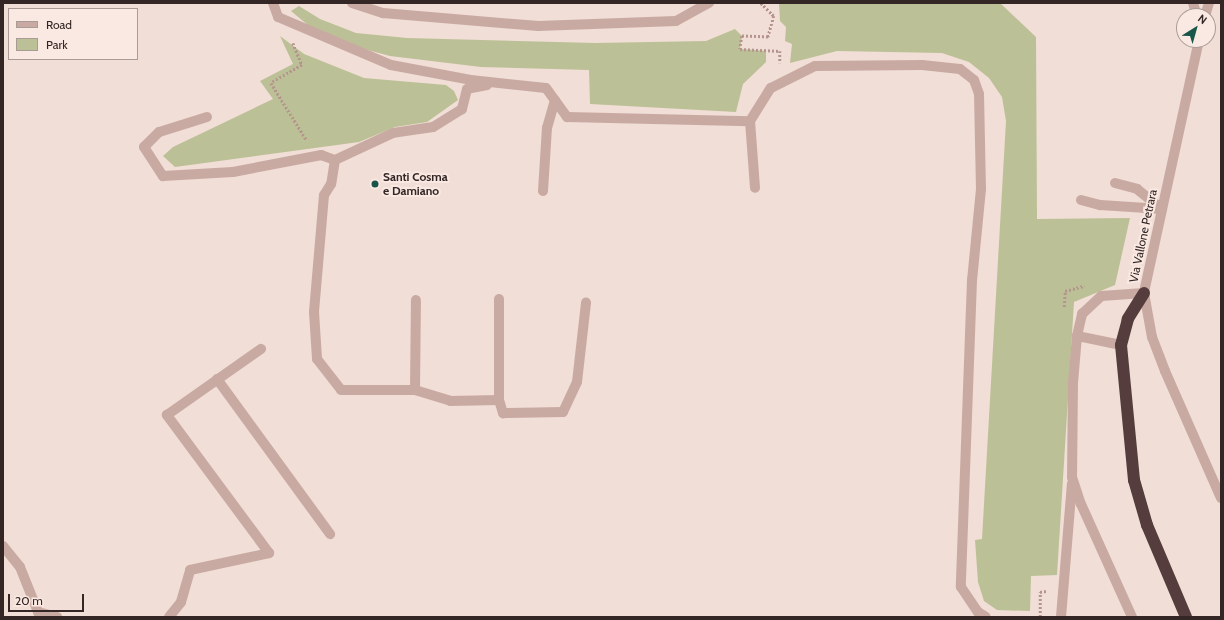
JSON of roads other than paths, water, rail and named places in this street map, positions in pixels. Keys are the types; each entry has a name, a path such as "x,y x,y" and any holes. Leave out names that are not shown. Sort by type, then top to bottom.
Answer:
{"highway":[{"path":"1144,293 1128,319 1121,344 1134,480 1147,525 1186,617"}],"street":[{"path":"273,3 278,17 391,65 497,83 546,88 567,117 750,121"},
{"path":"352,3 383,13 538,26 676,21 709,3"},
{"name":"Via Vallone Petrara","path":"1197,48 1144,293 1152,337 1165,371 1221,498"},
{"path":"755,188 750,121 771,88 815,66 922,65 960,69 974,80 979,94 981,189 972,280 962,587 978,612 986,617"},
{"path":"207,117 160,132 144,146 163,176 233,172 316,156 335,160 393,133 433,127 462,109 468,89 497,83"},
{"path":"543,191 547,128 554,100"},
{"path":"335,160 331,184 324,195 314,312 317,359 341,390 415,390 450,400 499,400"},
{"path":"1115,183 1137,189 1162,209"},
{"path":"1081,200 1162,209"},
{"path":"1061,617 1072,477 1073,383 1082,314 1100,296 1144,293"},
{"path":"499,299 499,400 503,413 563,412 577,382 586,303"},
{"path":"415,390 416,300"},
{"path":"1078,336 1121,344"},
{"path":"169,617 181,602 190,570 269,553 167,415 261,348"},
{"path":"217,379 330,534"},
{"path":"1072,477 1080,504 1132,617"},
{"path":"3,546 20,567 39,614 57,617"}],"place":[{"name":"Santi Cosma e Damiano","path":"375,184"}]}
